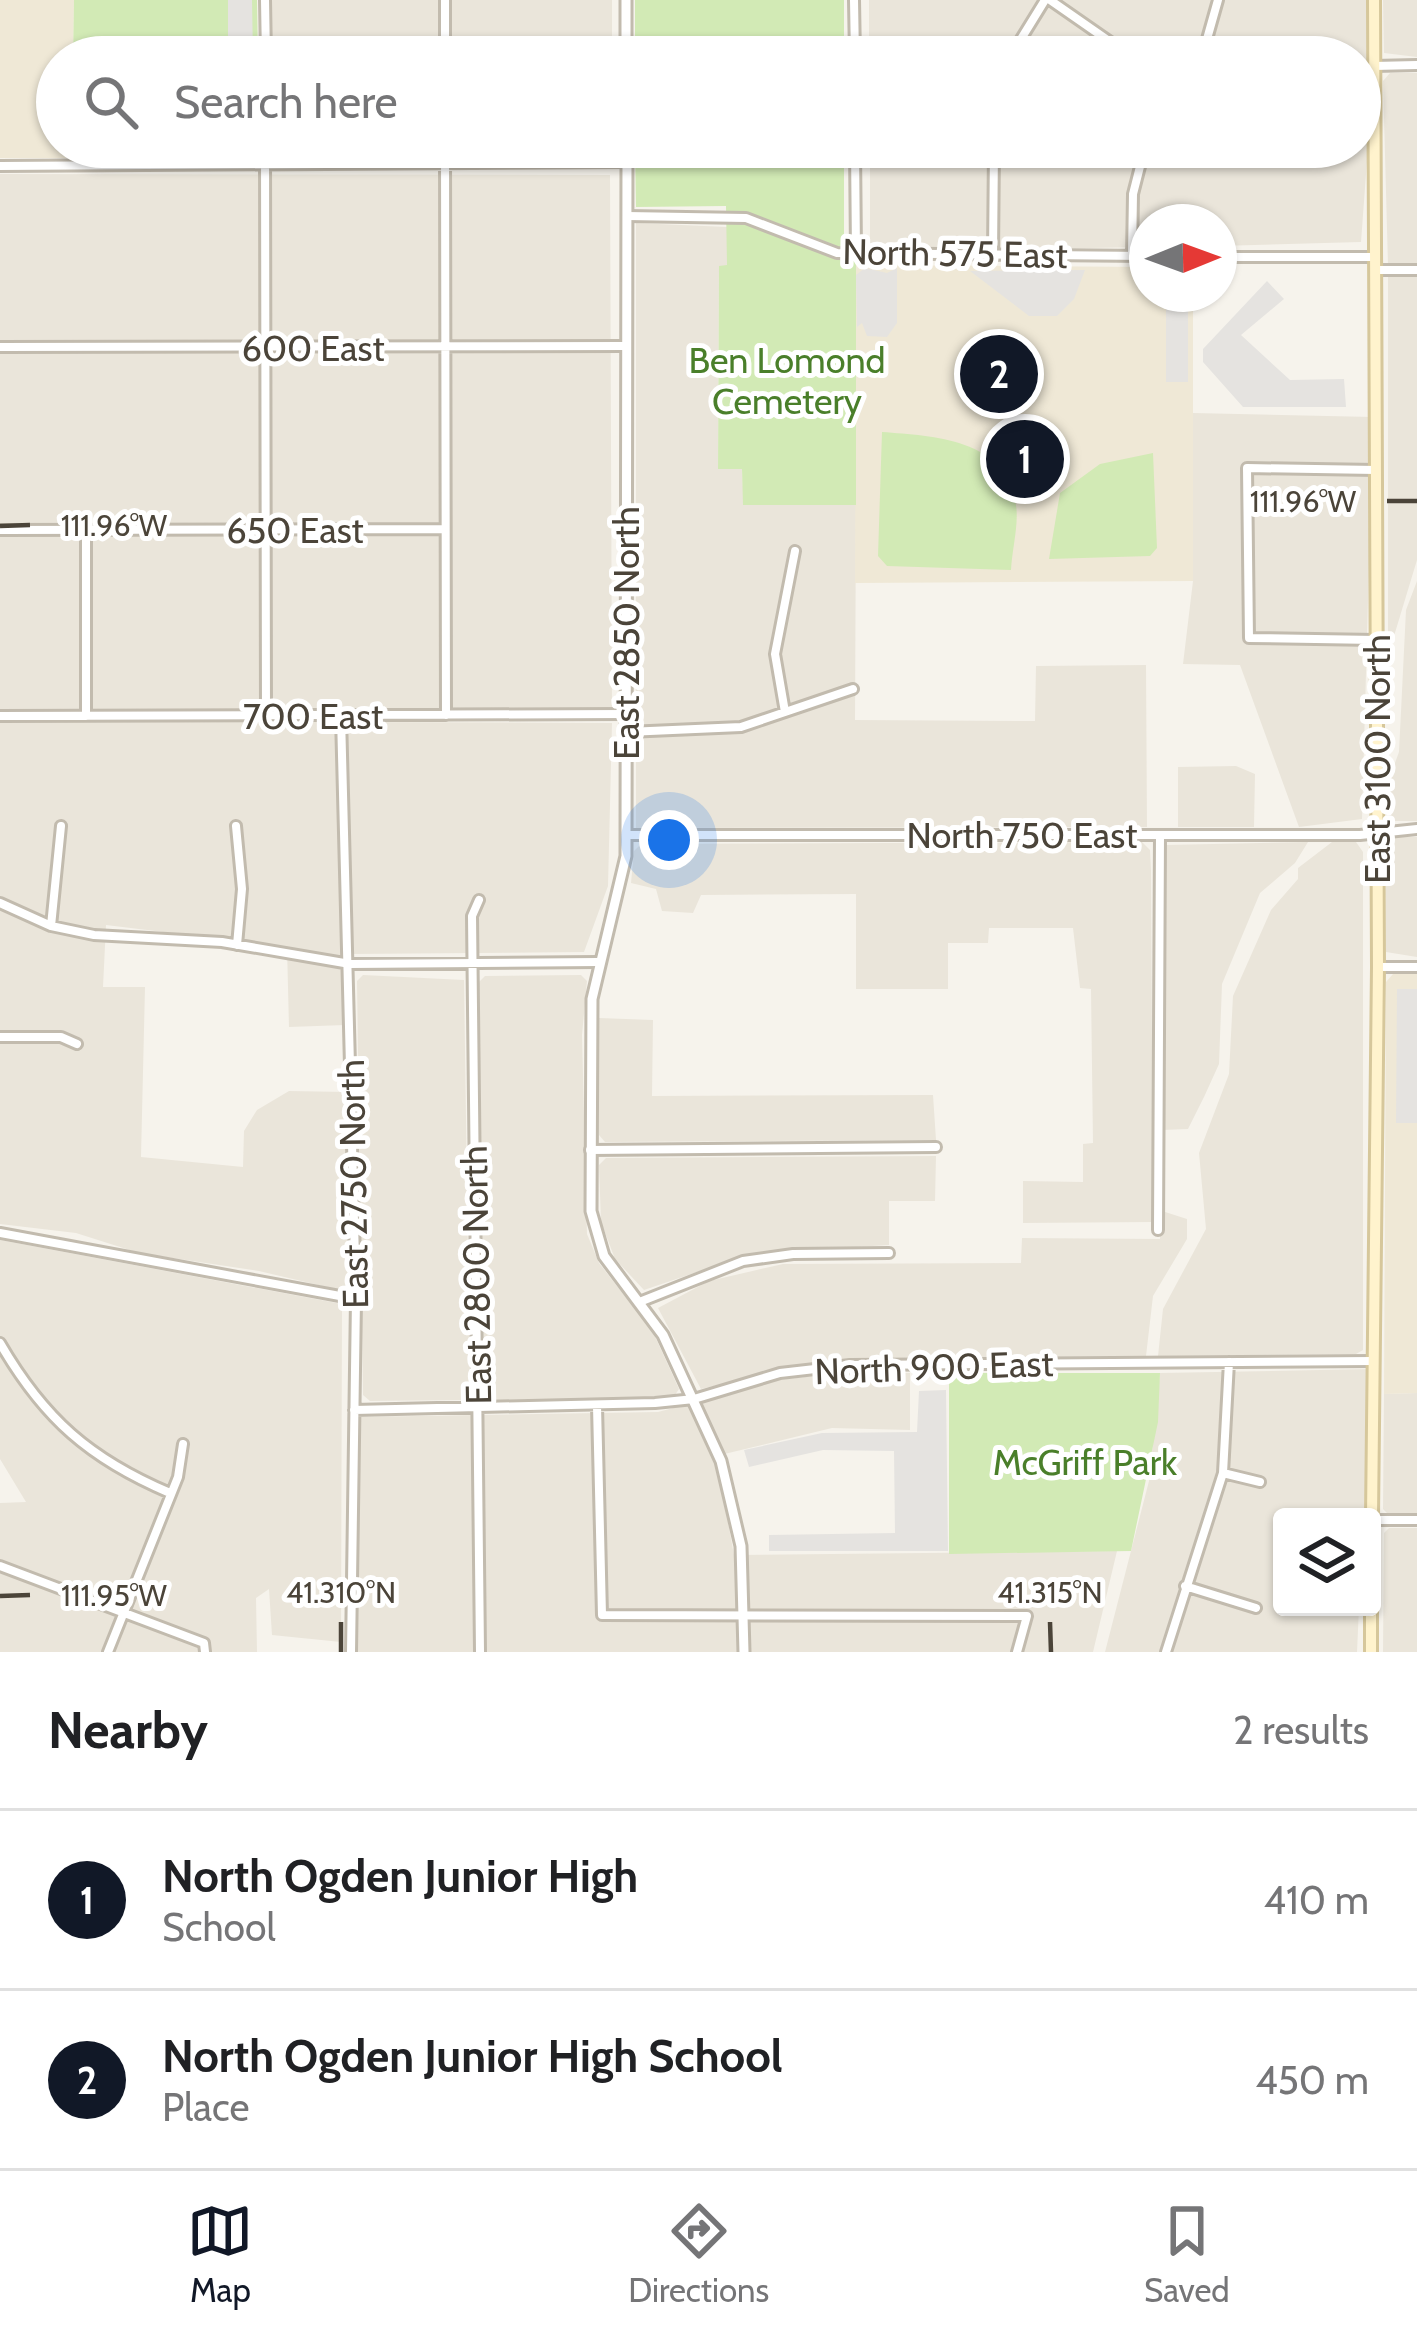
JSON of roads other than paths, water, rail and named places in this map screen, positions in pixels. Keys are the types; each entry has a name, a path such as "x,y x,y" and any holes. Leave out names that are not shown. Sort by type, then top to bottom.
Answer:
{"main road":[{"name":"East 3100 North","path":"1374,0 1374,36"},
{"name":"East 3100 North","path":"1370,168 1375,264 1378,967 1372,1508"},
{"path":"1371,1616 1371,1652"}],"street":[{"path":"265,0 266,36"},
{"path":"445,0 445,36"},
{"path":"626,0 626,36"},
{"path":"854,0 855,36"},
{"path":"1024,36 1047,0 1101,36"},
{"path":"1208,36 1218,0"},
{"path":"1381,65 1417,65"},
{"path":"0,166 36,166"},
{"path":"265,168 266,716"},
{"path":"445,168 446,716"},
{"name":"East 2850 North","path":"627,168 626,835 624,877 598,962 590,1033 596,1235 613,1268 642,1301 694,1399 731,1494 744,1652"},
{"path":"855,168 856,253"},
{"path":"992,255 994,168"},
{"path":"1133,204 1140,168"},
{"name":"North 575 East","path":"627,216 746,218 824,250 856,253 1129,256"},
{"path":"1237,258 1417,270"},
{"name":"600 East","path":"0,347 627,346"},
{"path":"1376,470 1247,468 1249,638 1376,640"},
{"name":"650 East","path":"0,530 445,529"},
{"path":"86,530 86,716"},
{"path":"785,712 775,654 795,551"},
{"path":"627,731 741,727 853,689"},
{"name":"700 East","path":"0,716 626,714"},
{"name":"East 2750 North","path":"341,716 356,1299 351,1652"},
{"path":"51,926 61,826"},
{"path":"236,826 242,889 237,945"},
{"name":"North 750 East","path":"626,835 1160,835 1417,829"},
{"path":"1158,1230 1160,835"},
{"name":"East 2800 North","path":"479,900 472,916 480,1652"},
{"path":"0,903 51,926 100,935 237,945 350,964 598,962"},
{"path":"1378,967 1417,967"},
{"path":"0,1037 61,1037 77,1044"},
{"path":"590,1150 936,1147"},
{"path":"0,1233 356,1299"},
{"path":"642,1301 743,1261 794,1254 889,1253"},
{"path":"0,1343 19,1377 67,1433 117,1471 170,1493"},
{"name":"North 900 East","path":"354,1410 598,1406 694,1399 780,1372 850,1365 1375,1361"},
{"path":"1166,1652 1222,1474 1229,1362"},
{"path":"598,1406 602,1615 1027,1616 1017,1652"},
{"path":"108,1652 178,1477 183,1444"},
{"path":"1222,1474 1260,1482"},
{"path":"1381,1519 1417,1520"},
{"path":"0,1566 205,1648"},
{"path":"1185,1586 1256,1608"}],"place":[{"name":"North Ogden Junior High School","path":"999,374"},
{"name":"North Ogden Junior High","path":"1025,459"}],"park label":[{"name":"Ben Lomond Cemetery","path":"787,380"},
{"name":"McGriff Park","path":"1085,1462"}]}
